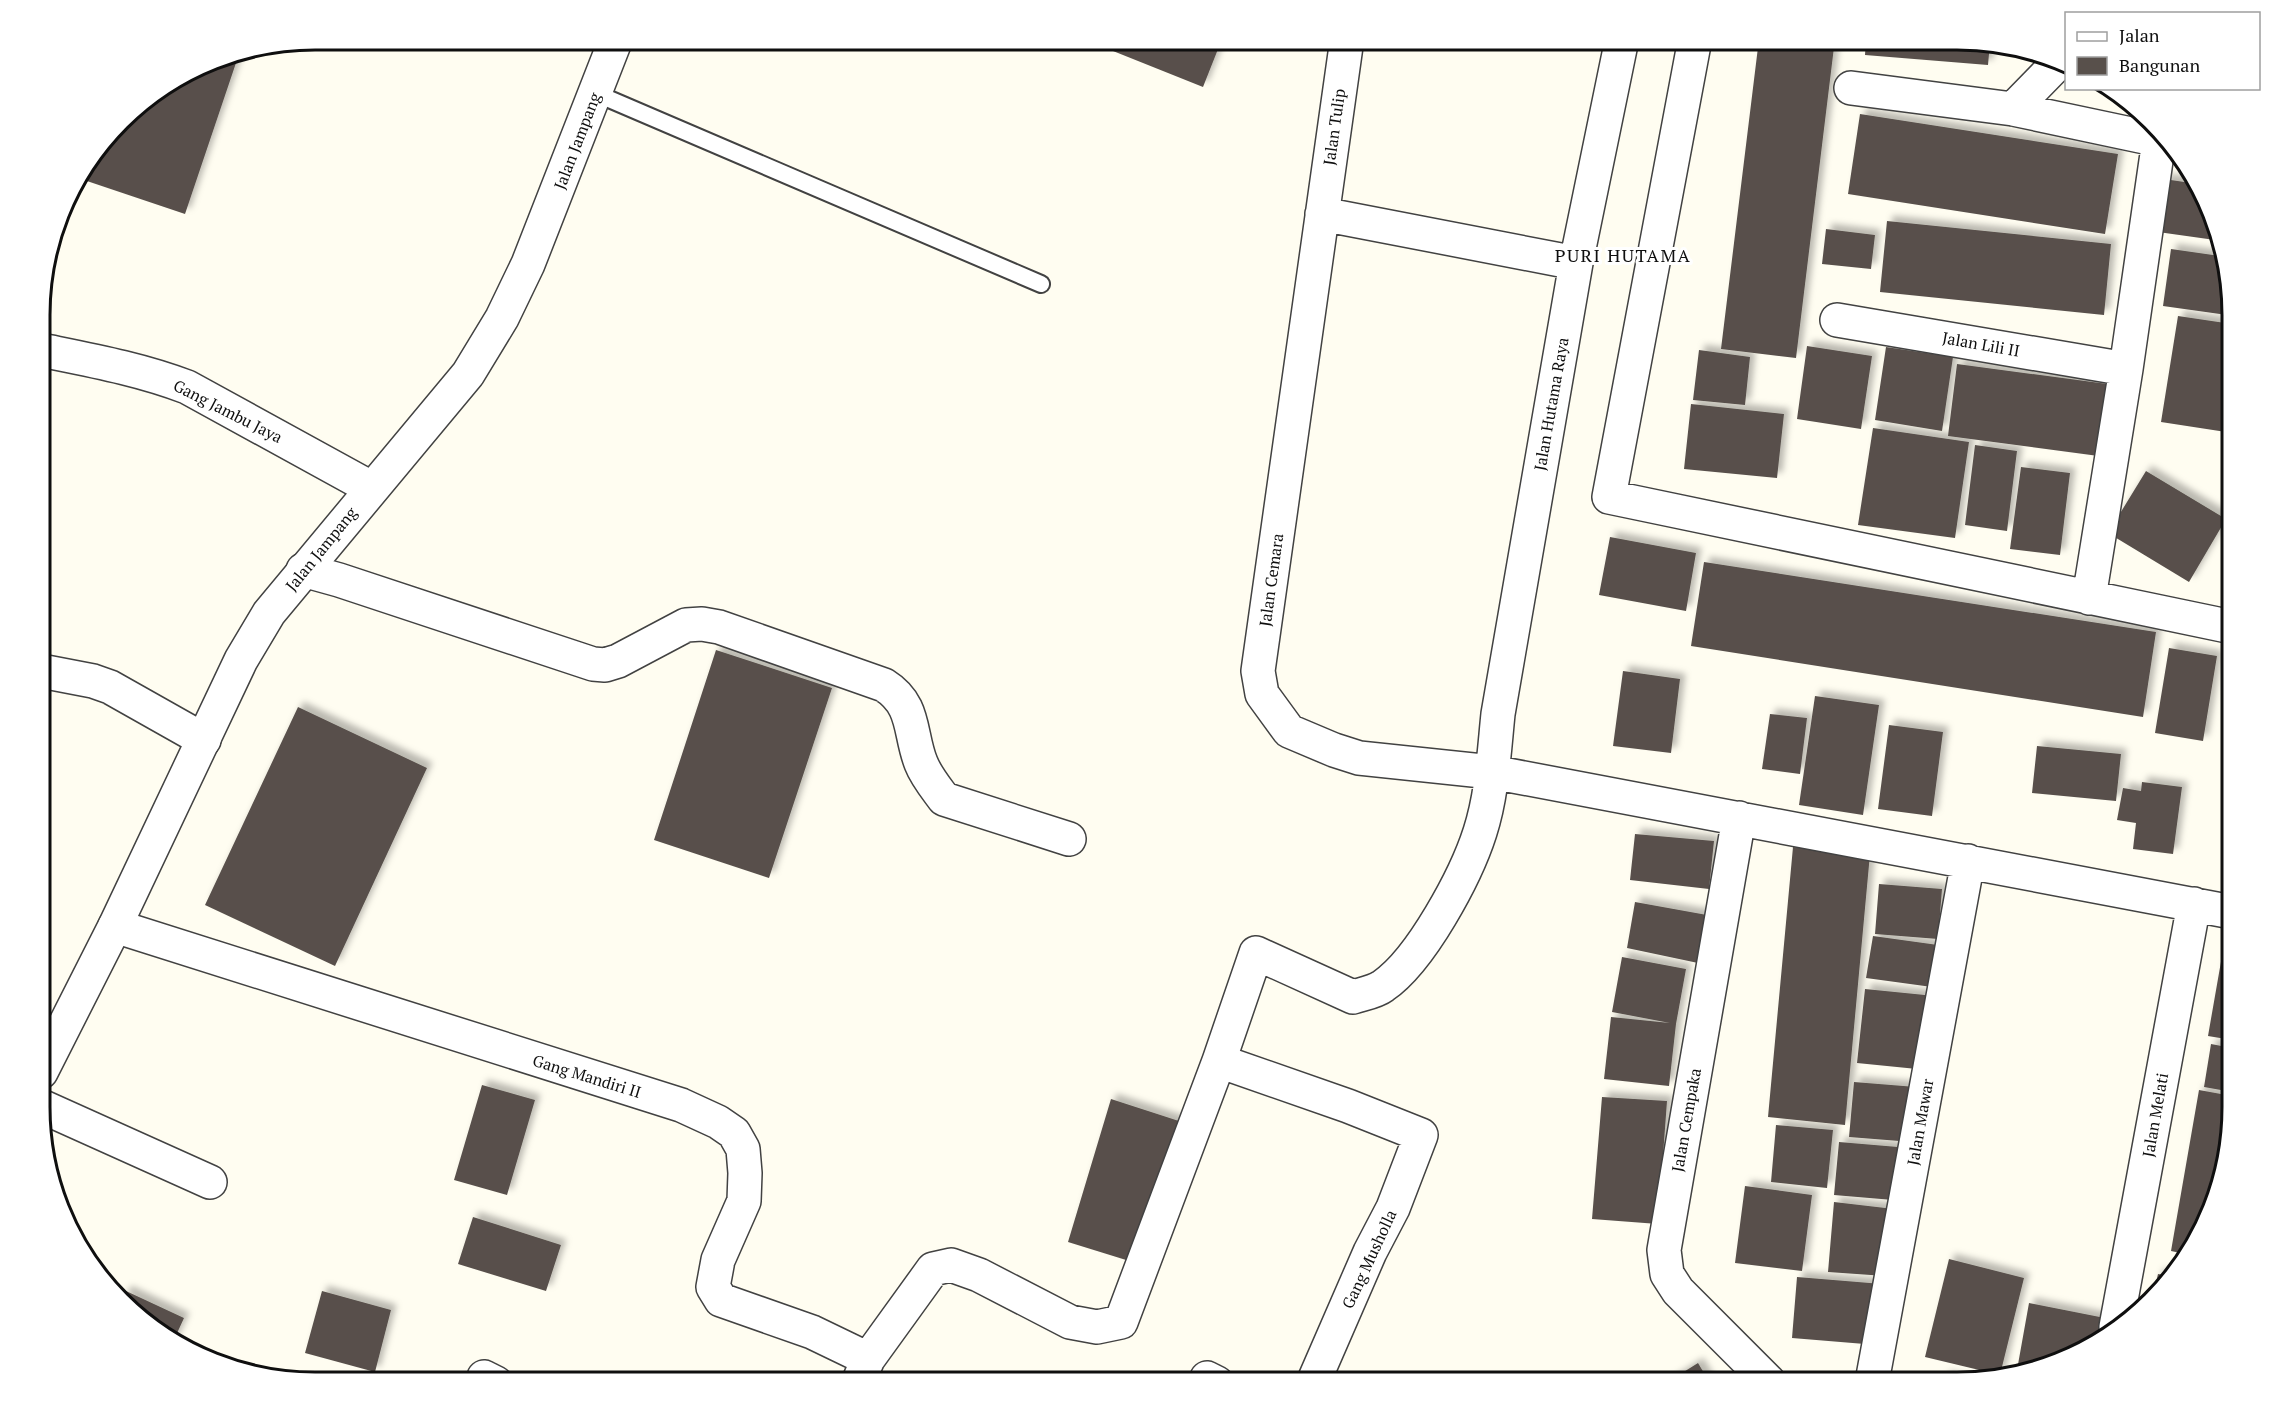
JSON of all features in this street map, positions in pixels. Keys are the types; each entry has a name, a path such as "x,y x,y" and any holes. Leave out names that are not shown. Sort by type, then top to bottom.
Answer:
{"street":[{"name":"Jalan Jampang","path":"50,1054 115,926 252,641 269,613 468,374 502,318 528,264 612,50"},
{"name":"Jalan Tulip","path":"1322,214 1345,50"},
{"name":"Jalan Hutama Raya","path":"1220,1061 1256,953 1353,997 1383,987 1414,956 1451,899 1480,832 1492,772 1498,714 1576,263 1620,50"},
{"path":"1693,50 1609,497 2222,625"},
{"path":"2013,109 2053,68"},
{"path":"1851,88 2013,109 2156,139"},
{"path":"2089,598 2160,144"},
{"path":"1322,214 1576,263"},
{"name":"Jalan Cemara","path":"1322,214 1258,671 1262,694 1289,730 1334,750 1359,758 1492,772 2222,910"},
{"name":"Jalan Lili II","path":"1837,320 2126,369"},
{"name":"Gang Jambu Jaya","path":"50,352 127,368 187,387 371,488"},
{"path":"303,570 593,664 606,665 618,662 686,625 702,624 719,627 873,681 891,689 909,713 921,762 944,799 1069,839"},
{"path":"50,673 93,681 110,687 204,740"},
{"name":"Jalan Cempaka","path":"1739,818 1664,1250 1667,1274 1678,1291 1758,1372"},
{"name":"Jalan Mawar","path":"1874,1372 1968,861"},
{"name":"Jalan Melati","path":"2117,1319 2194,904"},
{"name":"Gang Mandiri II","path":"115,926 681,1105 718,1122 734,1133 743,1149 745,1173 744,1201 718,1260 713,1287 717,1294 721,1300 812,1332 863,1371"},
{"path":"863,1371 933,1269 951,1265 979,1275 1070,1322 1097,1327 1121,1322 1220,1061"},
{"name":"Gang Musholla","path":"1220,1061 1421,1134 1394,1208 1370,1252 1318,1372"},
{"path":"50,1110 210,1182"}],"lane":[{"path":"595,93 1041,284"}],"building":[{"path":"1110,50 1218,50 1203,87"},
{"path":"1758,50 1834,50 1796,358 1721,349"},
{"path":"1865,50 1989,52 1988,65 1865,55"},
{"path":"236,62 185,214 86,181 115,140 153,104 197,77"},
{"path":"1860,114 2118,154 2105,234 1848,194"},
{"path":"2164,179 2187,182 2202,213 2211,239 2158,232"},
{"path":"1887,221 2111,244 2104,315 1880,292"},
{"path":"1826,229 1875,235 1871,269 1822,264"},
{"path":"2171,249 2215,255 2222,297 2222,314 2163,306"},
{"path":"2178,316 2222,323 2222,431 2161,422"},
{"path":"1807,346 1872,356 1861,429 1797,419"},
{"path":"1886,347 1953,357 1942,431 1875,420"},
{"path":"1699,350 1750,357 1745,405 1693,400"},
{"path":"1957,364 2115,385 2106,457 1948,436"},
{"path":"1691,404 1784,414 1777,478 1684,469"},
{"path":"1873,428 1969,442 1955,538 1858,525"},
{"path":"1975,445 2017,451 2007,531 1965,525"},
{"path":"2021,467 2070,473 2060,555 2010,549"},
{"path":"2146,471 2222,517 2222,526 2189,582 2108,533"},
{"path":"1610,537 1696,553 1686,611 1599,595"},
{"path":"1704,562 2156,632 2143,717 1691,646"},
{"path":"2169,648 2217,656 2203,741 2155,733"},
{"path":"716,650 832,688 769,878 654,840"},
{"path":"1623,671 1680,679 1671,753 1613,746"},
{"path":"1815,696 1879,705 1863,815 1799,805"},
{"path":"298,707 427,768 335,966 205,905"},
{"path":"1770,714 1807,718 1800,774 1762,769"},
{"path":"1889,725 1943,732 1932,816 1878,809"},
{"path":"2037,746 2121,754 2116,801 2032,793"},
{"path":"2142,782 2182,787 2173,854 2133,849 2136,823 2117,820 2123,788 2141,791"},
{"path":"1635,834 1714,841 1709,889 1630,880"},
{"path":"1793,847 1870,854 1845,1125 1768,1117"},
{"path":"1879,884 1942,889 1938,939 1875,934"},
{"path":"1635,902 1707,915 1698,963 1627,948"},
{"path":"1873,936 1938,945 1932,987 1866,978"},
{"path":"2222,956 2222,1038 2208,1036"},
{"path":"1622,957 1686,969 1676,1024 1669,1086 1604,1079 1611,1017 1670,1023 1612,1012"},
{"path":"1865,989 1935,996 1927,1070 1857,1063"},
{"path":"2211,1044 2222,1046 2222,1090 2204,1087"},
{"path":"1854,1082 1916,1087 1912,1142 1849,1137"},
{"path":"482,1085 535,1100 507,1195 454,1180"},
{"path":"2199,1090 2222,1094 2220,1142 2208,1193 2195,1225 2179,1253 2171,1251"},
{"path":"1602,1097 1667,1101 1658,1224 1592,1219"},
{"path":"1111,1099 1182,1122 1139,1264 1068,1242"},
{"path":"1776,1125 1833,1130 1827,1188 1771,1182"},
{"path":"1839,1142 1898,1147 1893,1200 1834,1195"},
{"path":"1745,1186 1812,1195 1802,1271 1735,1263"},
{"path":"1834,1202 1894,1209 1885,1276 1828,1272"},
{"path":"473,1217 561,1245 546,1291 458,1264"},
{"path":"1949,1259 2024,1278 2002,1368 1983,1371 1925,1357"},
{"path":"2158,1274 2163,1275 2157,1282"},
{"path":"1797,1277 1882,1284 1877,1345 1792,1338"},
{"path":"126,1291 184,1318 177,1334 153,1318 125,1293"},
{"path":"322,1291 391,1310 375,1372 305,1353"},
{"path":"2029,1303 2110,1319 2109,1325 2075,1345 2018,1365"},
{"path":"1698,1363 1703,1372 1684,1372"}],"district":[{"name":"PURI HUTAMA","path":"1623,255"}]}
